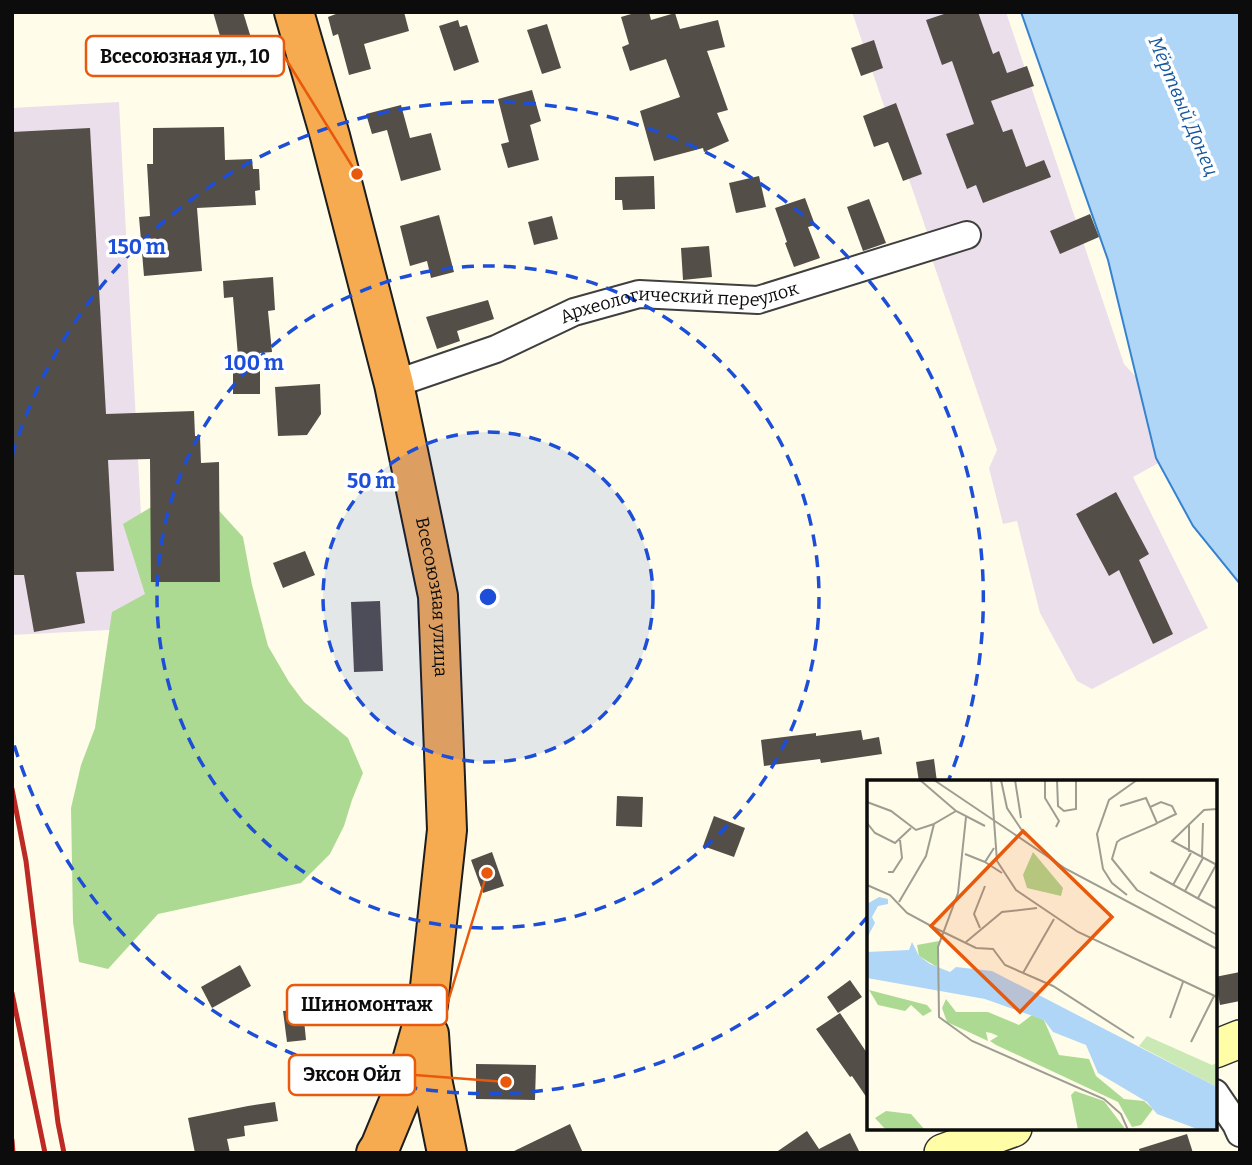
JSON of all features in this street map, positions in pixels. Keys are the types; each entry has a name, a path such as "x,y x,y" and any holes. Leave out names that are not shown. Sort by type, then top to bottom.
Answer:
{"highway":[{"name":"Всесоюзная улица","path":"294,12 330,135 394,383 438,596 447,830 428,1005 404,1089 378,1151"},
{"path":"428,1005 432,1079 447,1153"}],"street":[{"name":"Археологический переулок","path":"394,383 496,349 574,312 639,294 758,300 967,235"},
{"path":"1217,1048 1240,1039"},
{"path":"1217,1096 1240,1133"},
{"path":"943,1153 1007,1130"}],"shaded area":[{"path":"852,12 1006,12 1124,364 1173,417 1184,449 1133,477 1208,628 1092,689 1077,681 1040,613 1017,521 1003,524 989,468 997,450"},
{"path":"119,102 147,628 12,635 12,108"}],"green space":[{"path":"193,482 243,537 268,646 289,682 304,702 348,738 363,773 344,826 330,854 301,883 158,914 108,969 79,962 73,922 71,808 81,765 95,728 112,612 145,594 123,524"}],"water":[{"name":"Мёртвый Донец","path":"1021,12 1240,12 1240,584 1193,526 1156,458 1108,260"}],"building":[{"path":"213,12 243,12 256,54 228,63"},
{"path":"341,12 404,12 409,31 364,44 371,69 349,75 338,34 333,36 328,17"},
{"path":"649,12 651,20 675,13 680,29 718,20 725,47 707,51 728,110 717,113 729,141 704,152 703,148 654,161 640,111 680,97 666,59 630,71 622,47 629,44 621,17"},
{"path":"950,12 978,12 993,54 999,51 1007,73 1027,66 1034,86 991,101 1003,132 1012,129 1026,167 1044,160 1051,177 983,203 976,185 967,189 946,134 974,124 952,61 942,65 926,20"},
{"path":"458,20 460,27 467,25 479,62 454,71 439,26"},
{"path":"547,24 561,68 542,74 527,30"},
{"path":"874,40 883,68 861,76 851,48"},
{"path":"532,90 541,121 530,125 539,160 508,168 501,144 509,142 498,99"},
{"path":"896,103 922,174 903,181 888,142 874,147 863,116"},
{"path":"401,105 410,138 431,133 441,170 401,181 387,130 372,134 366,114"},
{"path":"224,127 225,160 252,159 253,169 259,169 260,190 255,191 256,205 197,208 202,271 144,276 139,217 150,216 147,164 153,164 153,128"},
{"path":"90,128 106,414 194,411 195,436 200,436 201,463 219,462 220,582 151,582 150,459 108,460 114,571 76,572 85,623 34,632 24,575 12,575 12,132"},
{"path":"654,176 655,209 623,210 622,200 615,200 615,177"},
{"path":"759,176 766,207 736,213 729,183"},
{"path":"805,198 815,225 808,227 820,258 794,267 775,208"},
{"path":"869,199 886,243 863,251 847,207"},
{"path":"1090,214 1099,237 1060,254 1050,231"},
{"path":"439,215 454,272 431,278 427,261 410,266 400,226"},
{"path":"552,216 558,239 534,245 528,222"},
{"path":"709,246 712,277 683,280 681,248"},
{"path":"273,277 275,310 268,311 272,352 260,353 260,394 233,394 233,368 239,368 233,297 224,298 223,281"},
{"path":"488,300 494,319 457,331 460,341 437,349 426,317"},
{"path":"320,384 321,414 307,435 278,436 275,387"},
{"path":"1116,492 1149,554 1139,560 1173,634 1153,644 1119,570 1109,576 1076,514"},
{"path":"305,551 315,575 283,588 273,563"},
{"path":"380,601 383,671 354,672 351,602"},
{"path":"861,730 863,740 879,737 882,754 821,763 820,759 764,766 761,740"},
{"path":"934,759 937,780 919,780 916,762"},
{"path":"617,796 643,797 642,827 616,826"},
{"path":"714,816 745,828 734,857 703,846"},
{"path":"492,852 504,886 483,893 471,860"},
{"path":"240,965 251,986 212,1008 201,987"},
{"path":"1240,972 1240,1001 1220,1005 1217,977"},
{"path":"850,980 862,997 838,1013 827,997"},
{"path":"303,1009 306,1040 287,1042 283,1011"},
{"path":"840,1013 867,1053 867,1098 852,1076 850,1077 816,1029"},
{"path":"476,1064 536,1065 535,1100 476,1099"},
{"path":"275,1102 278,1121 244,1126 245,1136 227,1139 230,1153 195,1153 188,1118"},
{"path":"570,1124 583,1153 510,1153"},
{"path":"807,1131 819,1149 850,1133 860,1153 775,1153"},
{"path":"1187,1134 1193,1153 1140,1153 1139,1149"}],"railway":[{"path":"12,789 26,861 64,1153"},
{"path":"12,993 45,1153"},
{"path":"12,1140 13,1153"}],"place":[{"name":"Всесоюзная ул., 10","path":"357,174"},
{"name":"Шиномонтаж","path":"487,873"},
{"name":"Эксон Ойл","path":"506,1082"}]}
